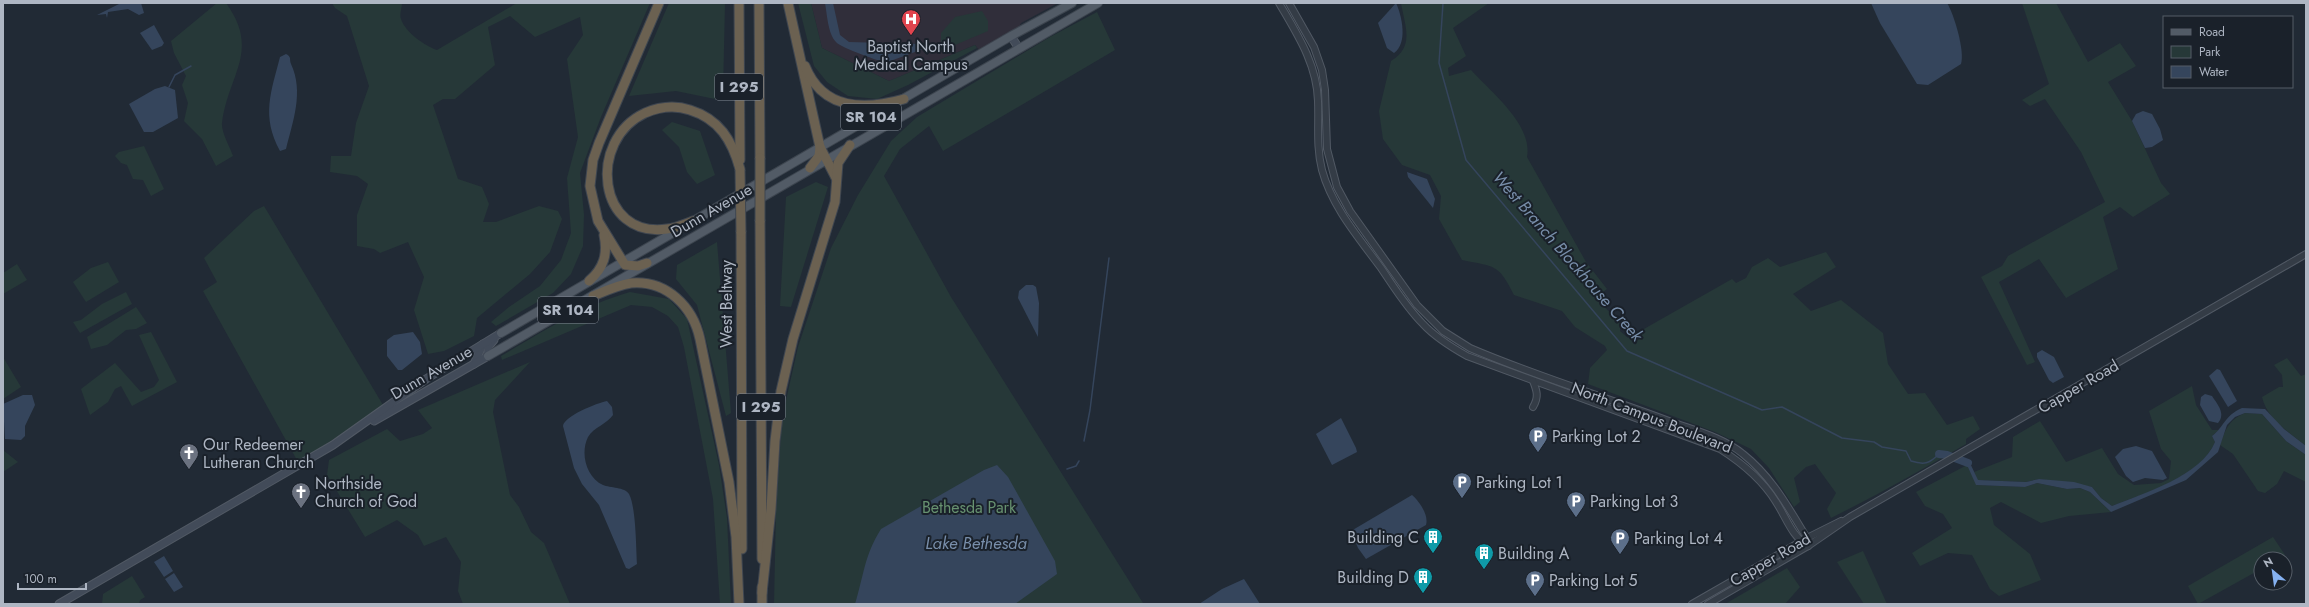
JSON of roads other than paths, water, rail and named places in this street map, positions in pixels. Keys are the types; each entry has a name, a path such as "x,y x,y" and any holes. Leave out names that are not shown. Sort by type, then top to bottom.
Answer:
{"highway":[{"path":"648,263 633,266 622,262 603,232 594,212 590,180 593,160 658,3"},
{"name":"West Beltway","path":"739,3 742,604"},
{"name":"I 295","path":"759,3 762,604"},
{"path":"788,3 820,147 836,179"},
{"path":"800,53 815,84 827,94 841,102 868,107 904,98"},
{"path":"693,220 667,229 648,229 632,222 620,212 609,192 606,170 612,146 623,129 633,119 657,108 678,107 699,113 715,123 724,132 734,150 740,170"},
{"path":"762,593 771,509 774,441 781,391 793,339 835,202 836,179 840,158 850,145"},
{"path":"810,168 819,156 820,147"},
{"path":"589,281 600,269 605,257 606,244 603,232"},
{"path":"593,296 630,283 652,286 666,291 681,301 695,320 729,482 736,537 739,604"}],"main road":[{"name":"Dunn Avenue","path":"339,441 426,379 501,333 1011,36 1072,3"},
{"name":"Dunn Avenue","path":"59,604 339,441 593,296 1018,47 1098,3"},
{"path":"1011,36 1018,47"},
{"path":"488,356 488,347 501,333"},
{"path":"474,364 483,344"}],"street":[{"name":"North Campus Boulevard","path":"1279,3 1308,54 1315,78 1318,101 1318,142 1322,169 1328,188 1343,216 1408,307 1423,325 1452,348 1467,356 1720,449 1745,466 1768,490 1800,542"},
{"name":"North Campus Boulevard","path":"1289,3 1314,47 1322,70 1325,90 1326,149 1337,187 1350,211 1426,315 1447,334 1470,348 1717,439 1738,451 1750,460 1779,491 1807,538 1808,546"},
{"path":"1294,28 1301,24"},
{"name":"Capper Road","path":"1692,604 1807,538 1850,517 2306,254"},
{"path":"1533,381 1537,392 1537,400 1534,407"},
{"path":"1657,426 1660,418"},
{"path":"1745,466 1750,460"},
{"name":"Capper Road","path":"1708,604 1808,546 1850,517"},
{"path":"1800,542 1808,546"}],"water":[{"path":"121,3 141,3 144,13 139,15 128,9 108,12 107,18 106,14 97,15"},
{"path":"825,3 833,3 840,35 849,42 920,44 923,49 885,63 844,47 836,42 831,34"},
{"path":"1396,3 1402,22 1402,36 1401,43 1394,53 1387,48 1378,23"},
{"path":"1871,3 1947,3 1953,15 1958,33 1962,58 1961,64 1928,85 1917,84 1880,23"},
{"path":"154,25 164,43 162,46 152,50 140,33"},
{"path":"286,54 290,57 290,62 295,75 297,96 294,117 286,149 280,151 274,138 269,115 271,93 280,57"},
{"path":"165,86 175,90 178,118 153,132 144,132 129,104 155,89"},
{"path":"2143,111 2152,114 2160,129 2163,140 2152,147 2145,148 2132,121 2136,114"},
{"path":"1407,172 1427,179 1435,199 1433,208 1408,177"},
{"path":"1026,285 1033,285 1036,287 1039,303 1038,337 1018,298 1019,291"},
{"path":"413,332 420,342 422,354 402,370 398,370 387,356 387,340 394,335"},
{"path":"2042,350 2054,357 2064,377 2053,383 2049,380 2037,357 2037,353"},
{"path":"2217,369 2220,370 2237,401 2228,407 2209,376"},
{"path":"2205,394 2212,396 2217,403 2221,413 2218,423 2209,421 2200,405 2201,397"},
{"path":"23,395 32,395 35,405 25,426 25,436 21,440 5,439 3,404"},
{"path":"607,401 612,407 613,415 588,437 585,457 589,471 597,481 606,486 624,490 629,494 633,508 637,564 629,569 626,568 599,505 582,484 574,468 563,426 569,418 575,414 596,404"},
{"path":"2242,408 2265,409 2284,429 2306,446 2306,455 2286,441 2262,414 2245,413 2235,417 2227,425 2218,452 2186,480 2111,512 2090,492 2080,488 2067,489 2037,483 2025,487 1976,485 1967,465 1958,459 1963,457 1969,461 1978,480 2026,482 2039,479 2074,482 2092,487 2101,498 2112,506 2170,482 2198,465 2208,454 2215,442 2212,436 2232,414"},
{"path":"1341,418 1357,452 1332,465 1316,434"},
{"path":"2136,446 2152,451 2167,478 2163,480 2145,478 2133,482 2126,476 2115,457 2123,449"},
{"name":"Lake Bethesda","path":"997,465 1008,477 1055,561 1057,574 1015,604 855,604 871,548 881,529 984,470"},
{"path":"1412,495 1418,501 1425,513 1427,521 1426,525 1366,559 1358,548 1351,531"},
{"path":"164,556 173,571 164,577 154,562"},
{"path":"174,573 183,587 174,592 165,579"},
{"path":"1244,579 1260,604 1199,604 1222,589"}],"waterway":[{"name":"West Branch Blockhouse Creek","path":"1443,3 1439,63 1466,160 1627,351 1762,410 1782,407 1842,438 1874,442 1882,447 1906,451 1911,461 1926,463 1939,454"},
{"path":"169,87 175,75 191,66"},
{"path":"1084,441 1090,410 1109,258"},
{"name":"West Branch Blockhouse Creek","path":"1939,454 1947,455 1968,463"},
{"path":"1067,469 1076,466 1079,461"}],"place":[{"name":"Baptist North Medical Campus","path":"911,36"},
{"name":"Parking Lot 2","path":"1538,453"},
{"name":"Our Redeemer Lutheran Church","path":"189,470"},
{"name":"Parking Lot 1","path":"1462,499"},
{"name":"Northside Church of God","path":"301,509"},
{"name":"Parking Lot 3","path":"1576,518"},
{"name":"Building C","path":"1433,554"},
{"name":"Parking Lot 4","path":"1620,555"},
{"name":"Building A","path":"1484,570"},
{"name":"Building D","path":"1423,594"},
{"name":"Parking Lot 5","path":"1535,597"}],"park label":[{"name":"Bethesda Park","path":"969,507"}]}
